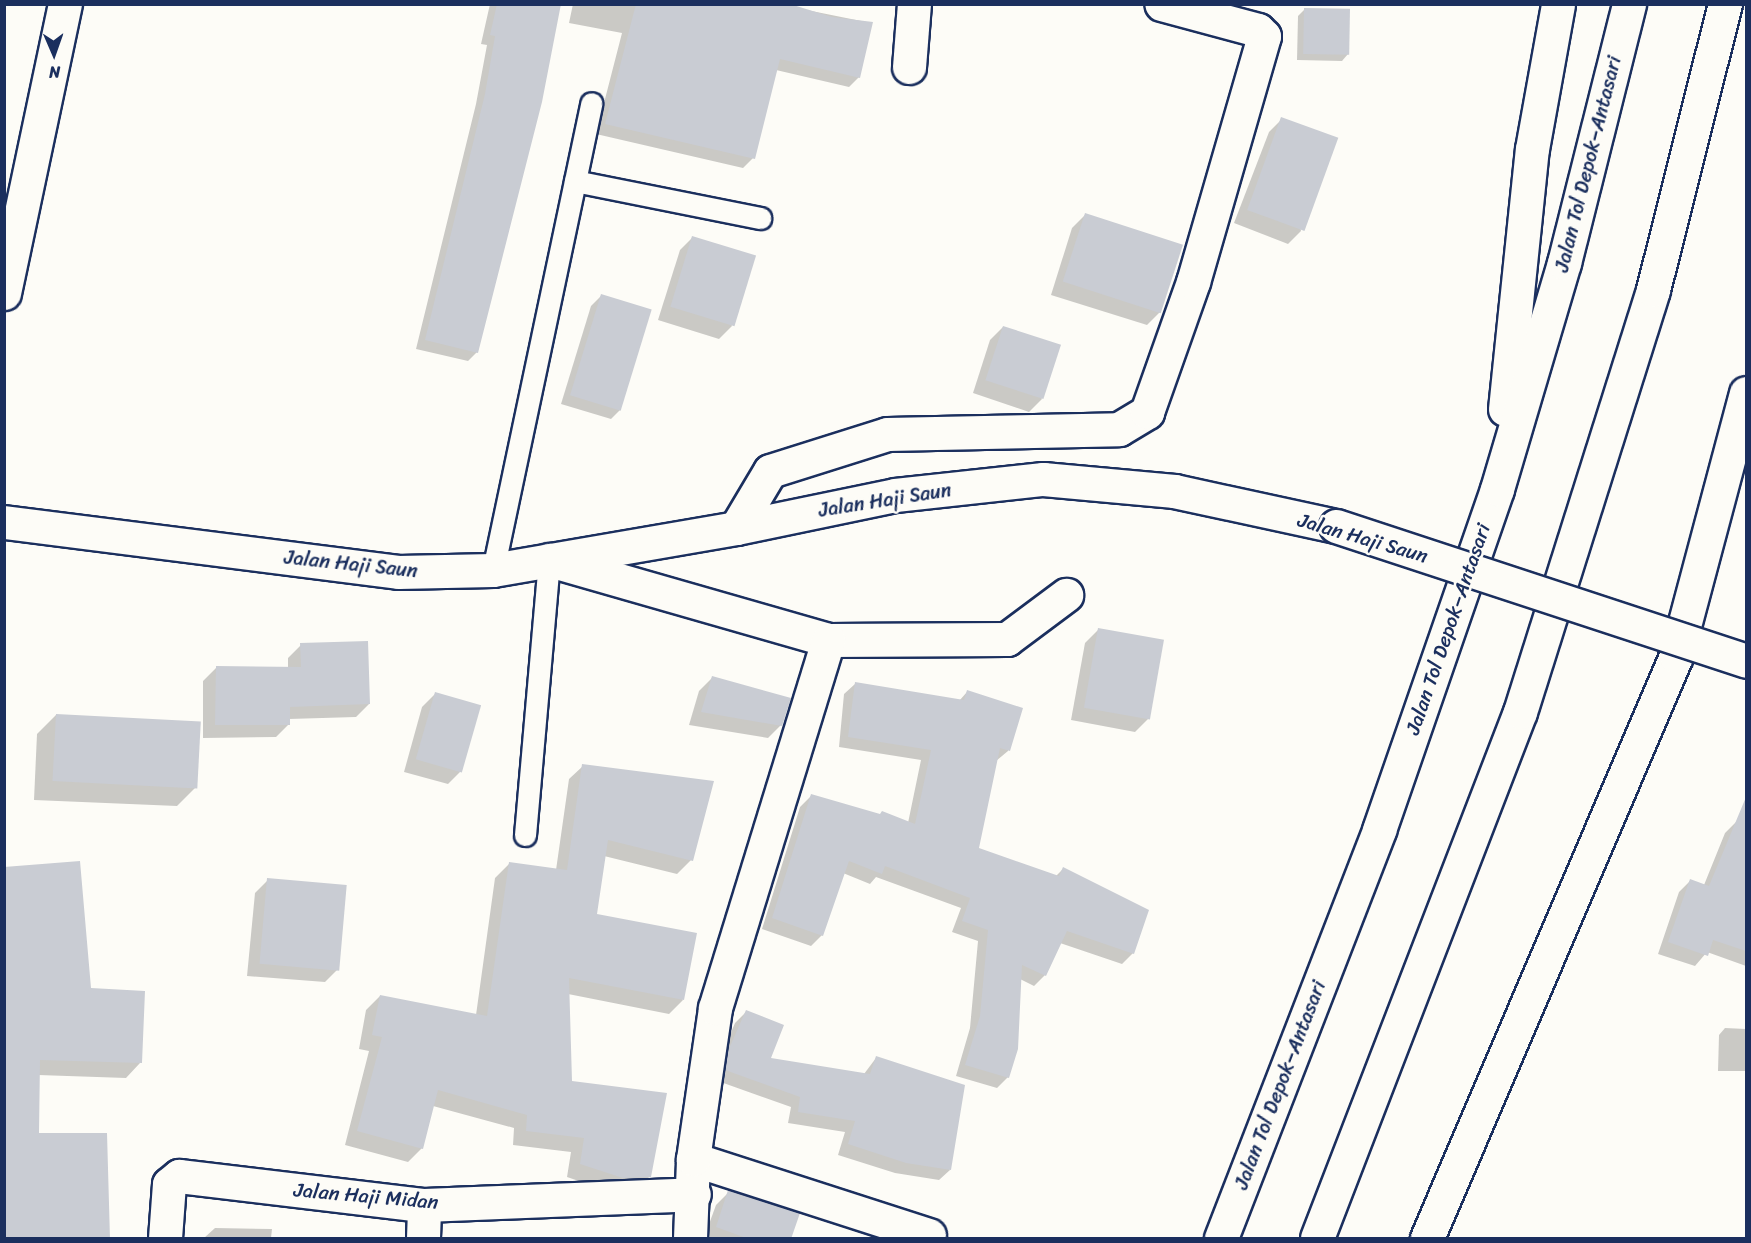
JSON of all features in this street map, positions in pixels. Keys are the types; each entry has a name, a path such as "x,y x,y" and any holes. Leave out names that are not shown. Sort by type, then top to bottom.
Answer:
{"main road":[{"path":"4,293 65,4"},
{"path":"909,67 914,4"},
{"path":"736,528 770,471 887,434 1119,429 1147,412 1193,282 1264,36 1258,30 1161,4"},
{"path":"1497,489 1532,149 1558,4"},
{"name":"Jalan Tol Depok–Antasari","path":"1221,1239 1379,830 1497,489 1564,263 1629,4"},
{"path":"1317,1239 1520,712 1653,290 1725,4"},
{"path":"1427,1239 1676,656 1746,393"},
{"name":"Jalan Haji Saun","path":"4,522 398,572 493,570 736,528 895,495 1043,479 1174,491 1336,526 1746,661"},
{"path":"549,561 828,640 1007,639 1066,595"},
{"path":"690,1239 694,1194 693,1159 715,1008 828,640"},
{"path":"693,1159 929,1235"},
{"name":"Jalan Haji Midan","path":"165,1239 169,1184 179,1176 423,1204 694,1194"},
{"path":"423,1204 423,1239"}],"lane":[{"path":"493,570 591,103"},
{"path":"575,181 760,218"},
{"path":"525,835 549,561"}],"building":[{"path":"497,4 561,4 542,102 478,353 425,340 485,94 495,36 490,35"},
{"path":"636,4 790,4 832,17 873,22 860,78 780,59 755,159 605,124"},
{"path":"1304,8 1350,9 1349,55 1303,54"},
{"path":"1281,117 1338,138 1304,231 1247,210"},
{"path":"1085,213 1183,245 1161,313 1063,281"},
{"path":"692,236 756,256 734,326 670,307"},
{"path":"601,294 652,309 621,411 570,395"},
{"path":"1003,326 1061,345 1043,399 985,380"},
{"path":"1098,628 1164,640 1150,719 1084,708"},
{"path":"368,641 370,704 290,707 290,725 215,725 216,666 301,667 300,643"},
{"path":"712,676 791,698 782,726 701,712"},
{"path":"855,682 964,700 967,690 1023,708 1010,751 1000,748 979,848 1059,876 1063,867 1149,910 1134,954 1067,931 1046,976 1022,965 1018,1049 1009,1078 965,1065 980,1016 988,930 962,921 970,898 885,866 882,874 849,861 823,936 772,918 811,794 880,814 882,811 915,824 931,750 848,737"},
{"path":"435,692 481,705 462,773 416,759"},
{"path":"56,714 201,722 197,788 52,781"},
{"path":"582,764 714,781 693,861 608,840 597,914 697,933 684,1000 569,978 572,1081 667,1093 651,1177 623,1178 580,1164 584,1138 526,1131 527,1115 438,1090 423,1149 357,1131 382,1037 372,1035 380,995 487,1016 509,862 567,870"},
{"path":"1746,797 1746,951 1713,940 1708,956 1668,942 1690,879 1709,886"},
{"path":"80,861 91,988 145,991 142,1063 40,1060 39,1133 107,1133 110,1239 4,1239 4,867"},
{"path":"267,878 347,885 339,971 260,964"},
{"path":"746,1010 784,1025 771,1058 870,1074 876,1056 965,1085 951,1170 906,1163 848,1144 855,1121 798,1112 800,1097 725,1070 728,1051"},
{"path":"728,1190 800,1213 791,1239 749,1239 716,1227"}]}
